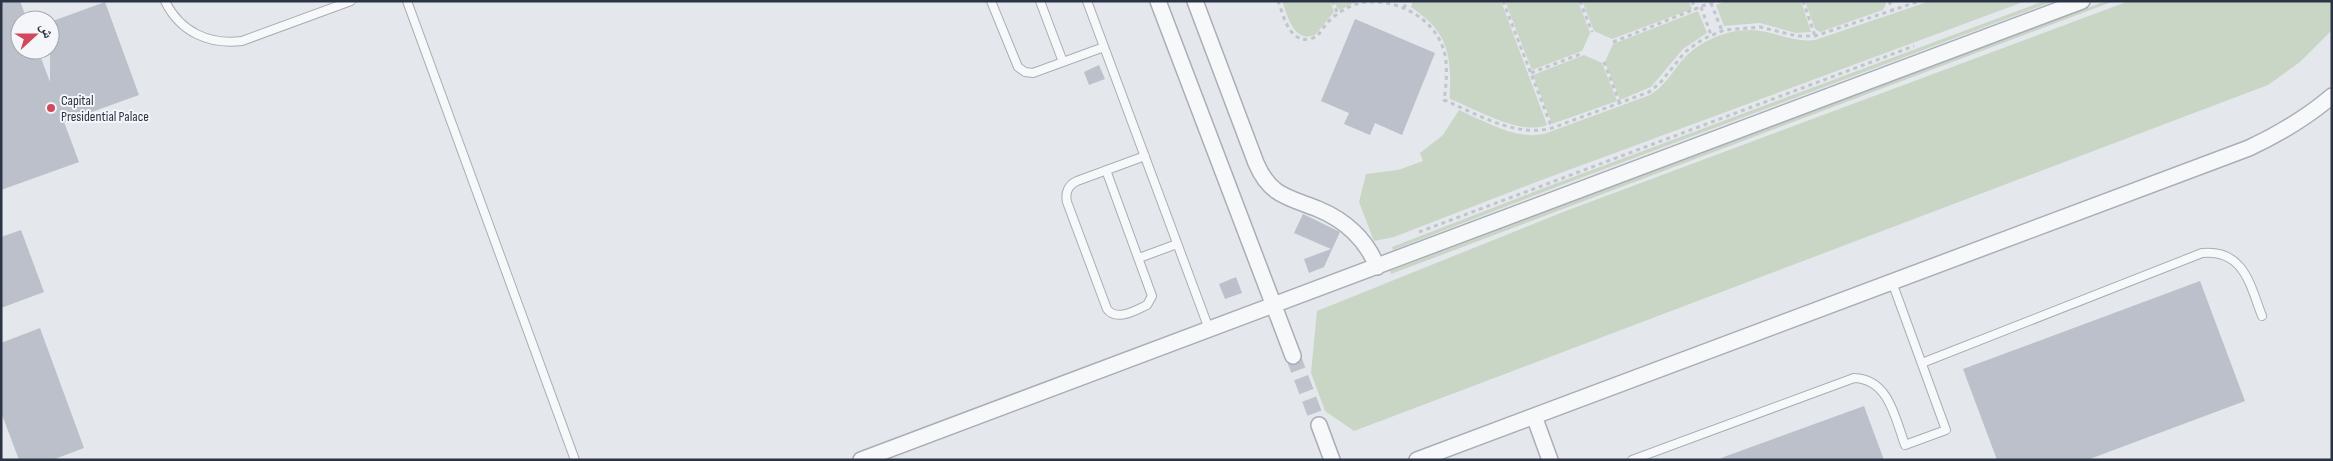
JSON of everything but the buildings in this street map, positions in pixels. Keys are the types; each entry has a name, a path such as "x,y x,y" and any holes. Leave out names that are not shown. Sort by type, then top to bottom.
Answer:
{"street":[{"path":"1158,1 1293,356"},
{"path":"1195,1 1256,163 1265,179 1286,198 1319,210 1351,229 1366,245 1377,267"},
{"path":"860,460 2082,1"},
{"path":"1417,460 2249,148 2279,134 2307,116 2332,96"},
{"path":"1534,416 1550,460"},
{"path":"1319,425 1332,460"}],"lane":[{"path":"165,1 176,19 195,34 218,42 247,39 351,1"},
{"path":"407,1 576,460"},
{"path":"991,1 1016,63 1021,70 1034,73 1104,47"},
{"path":"1040,1 1063,62"},
{"path":"1087,1 1209,329"},
{"path":"1106,170 1151,293 1151,301 1145,306 1122,315 1113,315 1107,309 1066,198 1068,190 1073,183 1106,170 1145,156"},
{"path":"1139,258 1177,244"},
{"path":"1922,364 2202,253 2210,252 2226,256 2240,266 2246,273 2262,316"},
{"path":"1632,460 1854,378 1870,380 1882,390 1905,445 1946,430 1892,282"}],"path":[{"path":"1278,1 1292,32 1302,39 1312,39 1317,36 1328,21 1347,8 1368,2 1383,2 1404,8 1426,21 1437,34 1442,45 1446,61 1444,100 1516,129 1537,131 1552,128 1620,104 1654,89 1685,52 1711,35 1722,31 1760,27 1797,36 1816,36 1920,1"},
{"path":"1332,1 1338,14"},
{"path":"1404,8 1407,1"},
{"path":"1503,1 1552,128"},
{"path":"1580,1 1592,32"},
{"path":"1692,1 1695,9"},
{"path":"1803,1 1816,36"},
{"path":"1889,1 1893,11"},
{"path":"1613,42 1716,2 1722,31"},
{"path":"1701,7 1711,35"},
{"path":"1411,235 1922,43"},
{"path":"1531,73 1583,53"},
{"path":"1604,62 1620,104"}],"green space":[{"path":"1282,1 1330,1 1334,12 1315,35 1301,35 1296,32 1289,20"},
{"path":"1334,1 1358,1 1340,10"},
{"path":"1413,1 1501,1 1547,125 1524,127 1511,124 1485,115 1450,99 1449,63 1444,44 1435,28 1411,7"},
{"path":"1505,1 1578,1 1590,33 1582,51 1532,70"},
{"path":"1582,1 1689,1 1692,9 1612,39 1594,31"},
{"path":"1726,1 1801,1 1811,32 1796,33 1760,23 1724,26 1716,5"},
{"path":"1805,1 1885,1 1886,4 1883,10 1820,32 1815,29"},
{"path":"1930,1 2026,1 1547,178 1394,237 1374,241 1359,202 1366,174 1398,170 1423,161 1420,153 1443,135 1459,110 1511,132 1533,135 1544,134 1650,95 1663,85 1679,64 1693,50 1720,35 1750,30 1798,40 1815,40"},
{"path":"2044,1 2054,1 1393,250 1392,247 1549,186"},
{"path":"2106,1 2114,1 1391,274 1390,271"},
{"path":"2129,1 2332,1 2332,30 2300,62 2268,85 1354,431 1325,411 1311,373 1317,311 1563,212"},
{"path":"1698,11 1707,33 1683,49 1651,87 1620,100 1605,62 1613,44"},
{"path":"1584,55 1602,63 1617,101 1552,124 1533,75"}],"tunnel":[{"path":"1293,356 1319,425"}],"place":[{"name":"Capital Presidential Palace","path":"51,108"}]}
